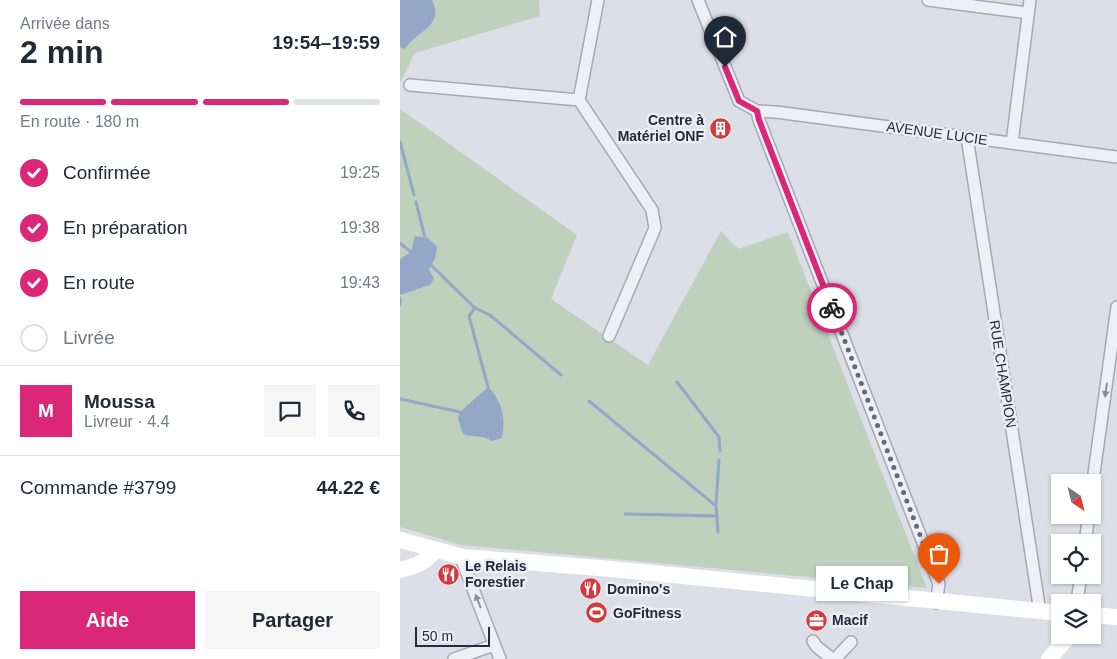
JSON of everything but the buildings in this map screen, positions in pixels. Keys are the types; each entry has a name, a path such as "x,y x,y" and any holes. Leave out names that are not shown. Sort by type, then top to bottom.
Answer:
{"main road":[{"path":"400,540 464,557 1051,613"},
{"path":"400,570 420,564 432,554 434,549"},
{"path":"1101,616 1117,617"},
{"path":"1049,659 1062,644"}],"street":[{"path":"598,0 579,100 652,210 655,228 609,336"},
{"path":"698,0 739,101 757,111 939,584 936,603"},
{"path":"928,0 1028,13"},
{"path":"1012,143 1030,0"},
{"path":"410,85 579,100"},
{"name":"AVENUE LUCIE","path":"757,111 1117,157"},
{"name":"RUE CHAMPION","path":"967,137 1040,612"},
{"path":"1094,474 1117,307"},
{"path":"464,557 463,563 500,659"},
{"path":"813,640 816,646 836,658 851,642"},
{"path":"454,659 494,645"}],"green space":[{"path":"400,0 539,0 540,16 415,53 400,83"},
{"path":"400,109 577,235 551,299 648,365 721,231 738,249 788,232 927,588 461,545 400,527"}],"water":[{"path":"400,0 432,0 435,9 435,16 432,22 405,49 400,47"},
{"path":"415,236 428,238 437,247 435,259 429,269 434,279 430,285 400,295 400,259 411,252"},
{"path":"488,387 500,404 503,417 502,438 492,441 463,434 458,419 460,412"}],"waterway":[{"path":"400,142 414,195"},
{"path":"416,202 425,238"},
{"path":"400,243 411,252"},
{"path":"431,265 475,308 490,315 561,375"},
{"path":"400,298 400,305"},
{"path":"475,308 469,316 488,387"},
{"path":"677,382 719,437 720,451"},
{"path":"400,399 460,412"},
{"path":"589,401 716,506"},
{"path":"718,532 716,506 719,460"},
{"path":"625,514 717,516"}],"way so far":[{"path":"832,308 939,584"}],"place":[{"name":"Centre à Matériel ONF","path":"720,128"},
{"name":"Le Relais Forestier","path":"449,574"},
{"name":"Le Chap","path":"939,584"},
{"name":"Domino's","path":"591,589"},
{"name":"GoFitness","path":"597,613"},
{"name":"Macif","path":"816,620"}],"route":[{"path":"725,67 739,101 757,111 832,308"}]}
